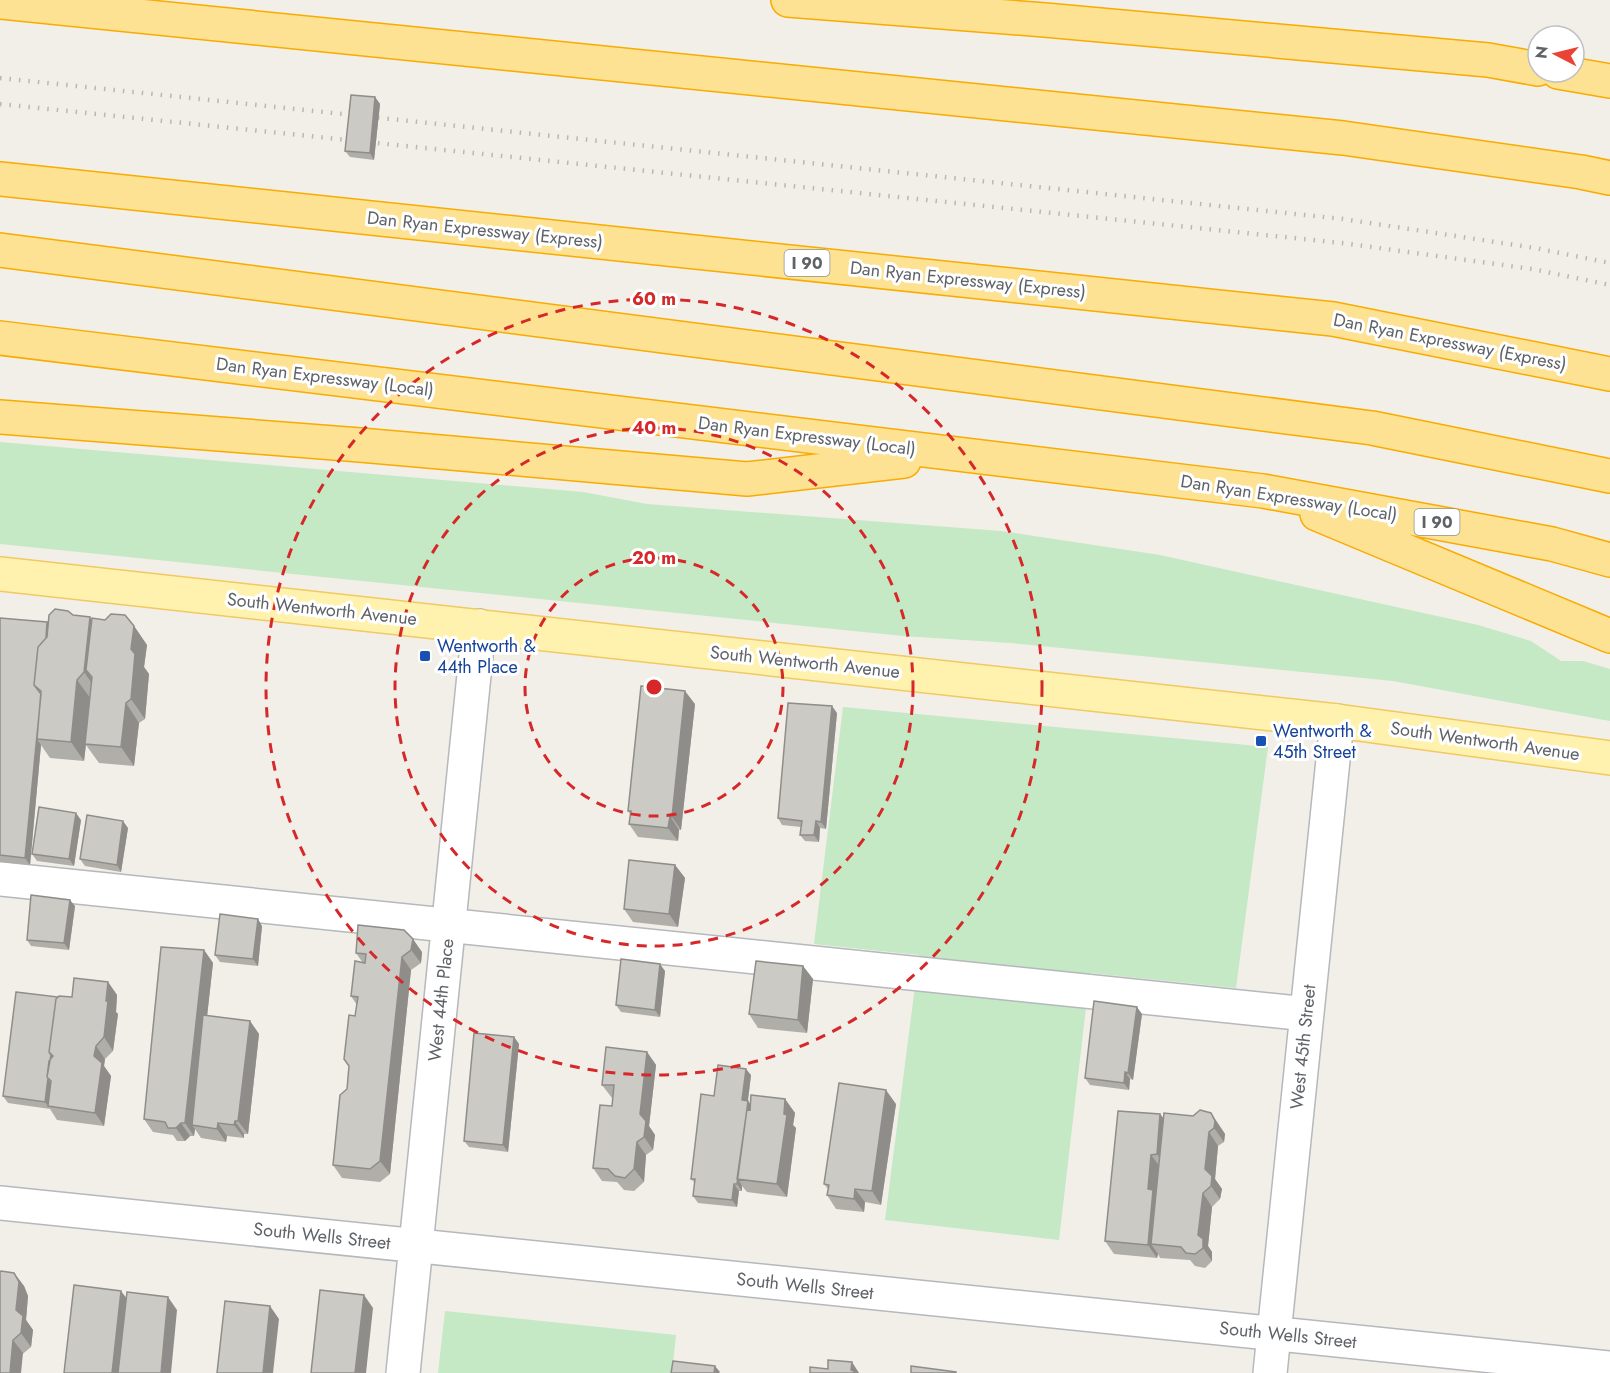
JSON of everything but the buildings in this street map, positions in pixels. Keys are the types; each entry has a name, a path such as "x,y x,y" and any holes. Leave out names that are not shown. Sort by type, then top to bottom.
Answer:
{"highway":[{"path":"788,0 1045,20 1488,60 1526,67"},
{"path":"0,2 1343,138 1610,178"},
{"path":"1586,77 1610,81"},
{"name":"Dan Ryan Expressway (Express)","path":"0,179 1333,319 1610,374"},
{"path":"0,250 1372,428 1610,476"},
{"name":"Dan Ryan Expressway (Local)","path":"0,338 1263,491 1552,544 1610,560"},
{"path":"0,417 360,445 747,479 957,454"},
{"path":"1263,491 1610,636"}],"main road":[{"name":"South Wentworth Avenue","path":"0,574 1337,720 1610,758"}],"street":[{"name":"West 44th Place","path":"403,1373 479,626"},
{"name":"West 45th Street","path":"1270,1373 1337,720"},
{"path":"0,879 1307,1014"},
{"name":"South Wells Street","path":"0,1203 1610,1368"}],"green space":[{"path":"0,442 583,492 647,504 1001,531 1160,555 1478,625 1531,641 1561,661 1583,661 1610,669 1610,721 1393,681 1011,643 903,636 0,544"},
{"path":"843,707 1268,747 1236,988 1090,973 1059,1240 885,1220 919,955 814,944"},
{"path":"445,1311 676,1335 672,1373 438,1373"}],"railway":[{"path":"0,78 1343,219 1535,248 1610,263"},
{"path":"0,104 1342,243 1532,269 1610,285"}],"place":[{"name":"Wentworth & 44th Place","path":"425,656"},
{"name":"Wentworth & 45th Street","path":"1261,741"}]}
